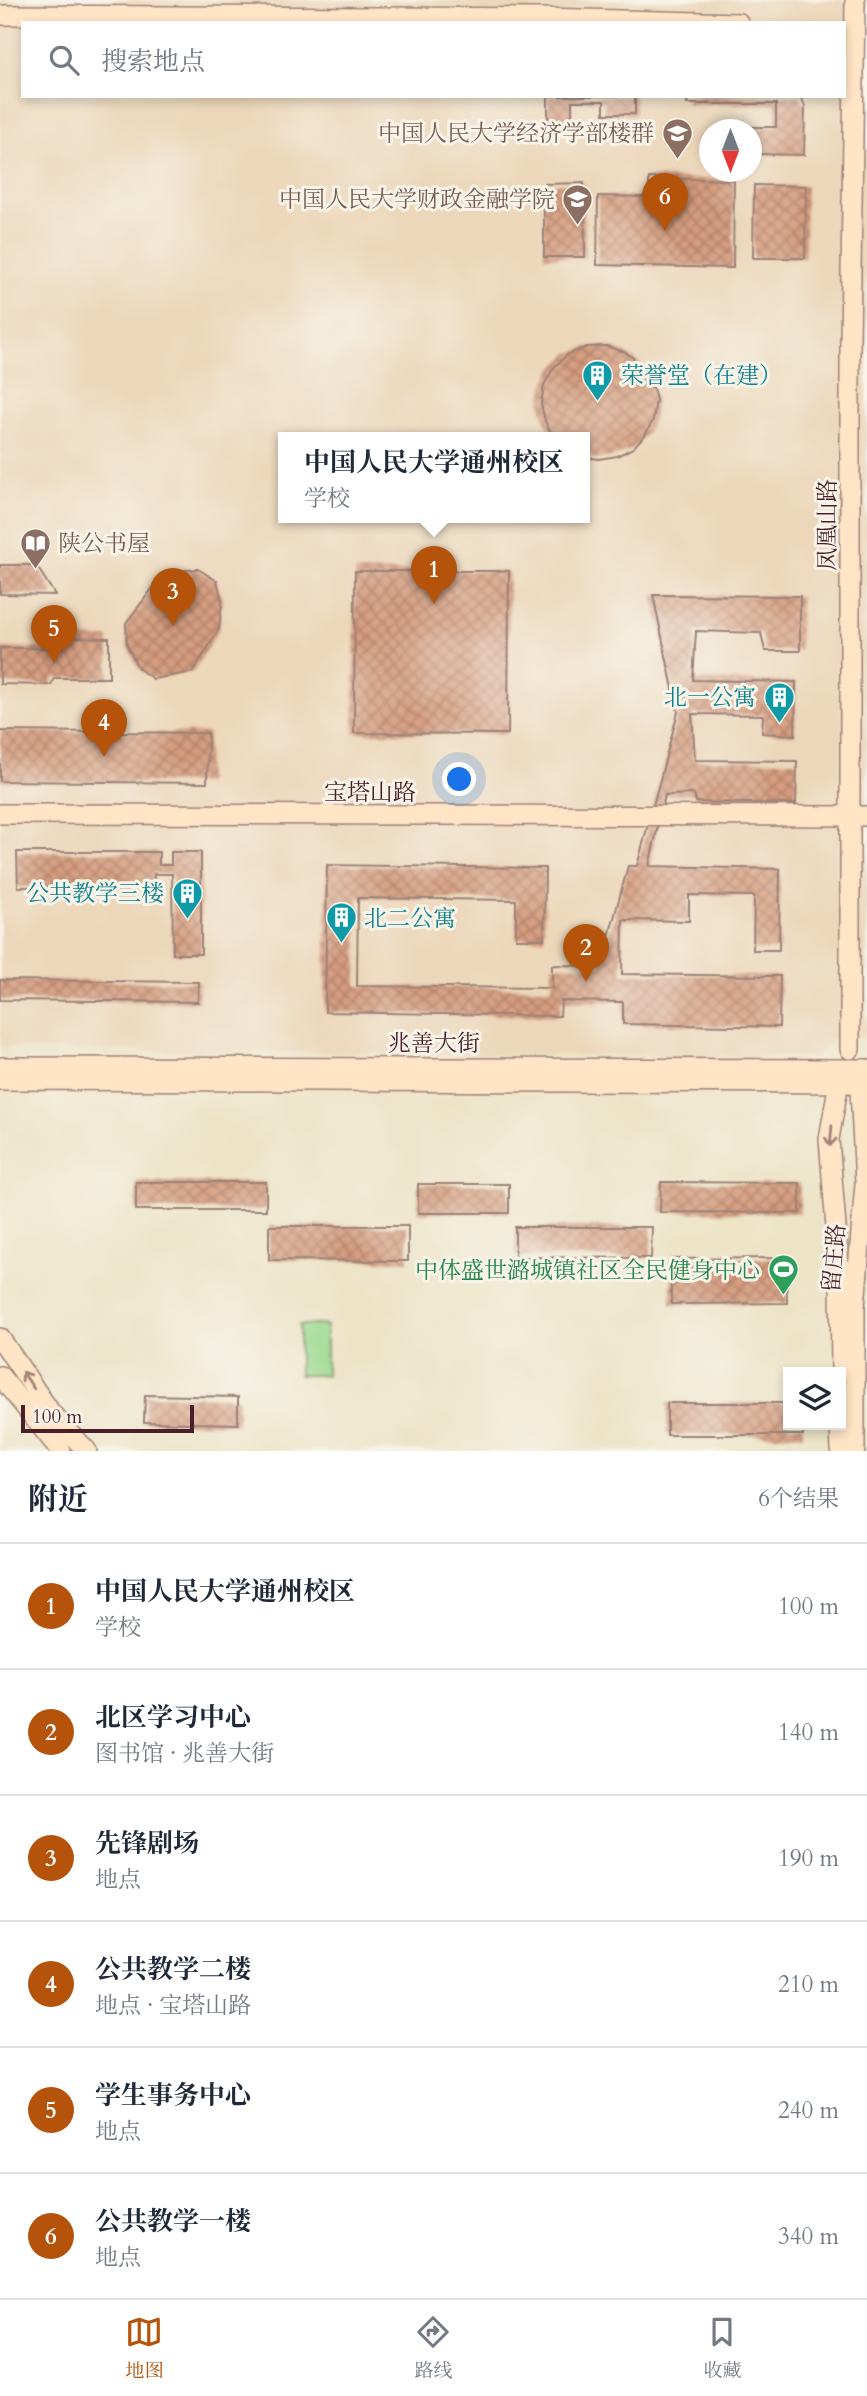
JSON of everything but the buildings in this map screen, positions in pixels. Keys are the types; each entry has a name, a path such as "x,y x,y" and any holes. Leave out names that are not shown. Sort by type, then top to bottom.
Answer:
{"street":[{"name":"凤凰山路","path":"850,1049 859,816 850,341 855,0"},
{"path":"0,15 655,21"},
{"name":"宝塔山路","path":"0,814 859,816"},
{"name":"兆善大街","path":"0,1067 856,1076"},
{"name":"兆善大街","path":"0,1080 856,1076"},
{"name":"留庄路","path":"841,1367 840,1277 829,1139 856,1076"},
{"name":"留庄路","path":"855,1451 855,1307 865,1183 856,1076"},
{"path":"0,1338 51,1413 87,1451"},
{"path":"0,1376 61,1451"},
{"path":"840,1430 841,1451"}],"shaded area":[{"path":"0,0 867,0 867,1037 830,1039 815,1057 66,1050 0,1047"}],"green space":[{"path":"299,1325 326,1325 326,1375 299,1375"}],"place":[{"name":"中国人民大学经济学部楼群","path":"677,160"},
{"name":"中国人民大学财政金融学院","path":"578,226"},
{"name":"公共教学一楼","path":"665,231"},
{"name":"荣誉堂（在建）","path":"598,402"},
{"name":"陕公书屋","path":"35,570"},
{"name":"中国人民大学通州校区","path":"434,604"},
{"name":"先锋剧场","path":"173,626"},
{"name":"学生事务中心","path":"54,663"},
{"name":"北一公寓","path":"779,724"},
{"name":"公共教学二楼","path":"104,757"},
{"name":"公共教学三楼","path":"187,920"},
{"name":"北二公寓","path":"341,945"},
{"name":"北区学习中心","path":"586,982"},
{"name":"中体盛世潞城镇社区全民健身中心","path":"783,1297"}]}
